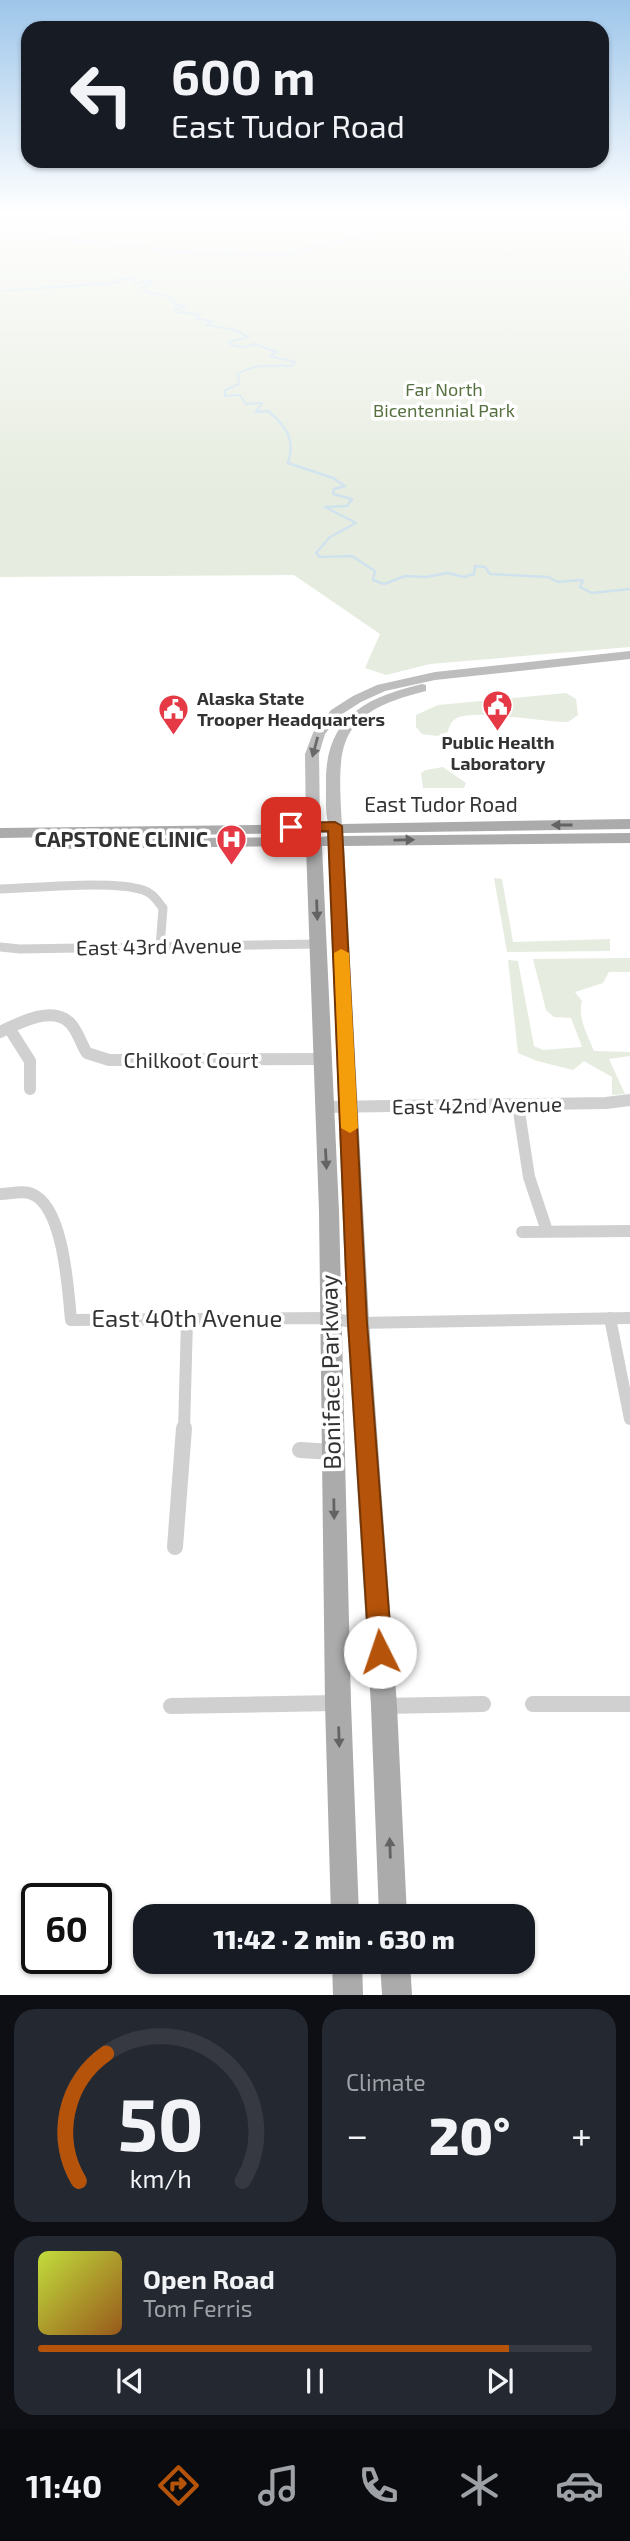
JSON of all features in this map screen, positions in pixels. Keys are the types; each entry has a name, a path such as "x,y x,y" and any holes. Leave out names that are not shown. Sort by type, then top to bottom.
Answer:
{"main road":[{"name":"East Tudor Road","path":"335,834 630,824"},
{"name":"East Tudor Road","path":"0,833 630,838"},
{"name":"East Tudor Road","path":"0,844 314,834"},
{"name":"Boniface Parkway","path":"314,834 329,1211 345,1904"},
{"name":"Boniface Parkway","path":"335,834 358,1323 384,1706 392,1904"},
{"path":"347,1974 348,1995"},
{"path":"396,1974 397,1995"}],"street":[{"path":"314,834 312,754 318,733 335,713 381,688 435,676 630,655"},
{"path":"335,834 333,763 337,741 346,726 365,710 393,696 446,684 630,664"},
{"path":"0,889 123,886 151,894 163,908 160,947"},
{"name":"East 43rd Avenue","path":"0,947 20,949 319,944"},
{"name":"Chilkoot Court","path":"4,1030 34,1019 60,1017 72,1026 87,1053 113,1061 322,1059"},
{"path":"4,1030 30,1061 30,1089"},
{"name":"East 42nd Avenue","path":"324,1107 606,1103 630,1100"},
{"path":"518,1105 529,1177 547,1231"},
{"name":"East 40th Avenue","path":"0,1194 32,1194 50,1209 60,1245 71,1320 330,1318 358,1323 630,1318"},
{"path":"522,1232 630,1231"},
{"path":"610,1318 630,1419"},
{"path":"175,1548 184,1429 187,1320"},
{"path":"300,1450 333,1452"},
{"path":"171,1706 338,1703"},
{"path":"384,1706 483,1704"},
{"path":"533,1704 630,1704"}],"green space":[{"name":"Far North Bicentennial Park","path":"0,308 630,308 630,647 430,664 386,675 365,668 380,634 294,575 0,577"},
{"path":"566,693 576,699 578,715 568,722 479,715 457,718 448,732 438,736 422,734 416,727 416,715 438,705"},
{"path":"443,767 466,783 464,788 423,788 421,773"},
{"path":"494,878 502,879 513,942 610,939 610,951 507,952"},
{"path":"630,958 630,972 609,972 603,983 575,992 582,1001 582,1020 594,1051 630,1052 630,1056 609,1059 625,1094 612,1095 612,1077 584,1061 573,1070 518,1053 508,960 518,961 534,1046 543,1050 582,1047 571,1018 554,1017 546,1010 533,959"}],"waterway":[{"path":"180,308 174,310 175,312 200,314 196,319 213,321 206,325 235,330 248,337 229,342 231,345 245,347 254,344 277,352 270,356 295,362 292,366 264,366 244,370 238,374 239,384 225,390 225,396 240,395 246,404 262,403 257,411"},
{"path":"258,409 256,412 268,411 288,434 291,447 288,463 333,478 345,486 334,489 333,494 352,499 347,506 325,507 356,523 330,537 316,553 320,557 352,556 375,571 373,580 384,584 405,576 426,577 447,573 464,577 474,574 475,566 485,567 490,574 548,577 558,582 580,580 583,581 580,587 592,593 630,589"}],"slow traffic":[{"path":"341,953 350,1128"}],"place":[{"name":"Public Health Laboratory","path":"498,732"},
{"name":"Alaska State Trooper Headquarters","path":"174,736"},
{"name":"CAPSTONE CLINIC","path":"231,867"}],"route":[{"path":"291,827 335,826 358,1323 380,1652"}]}
